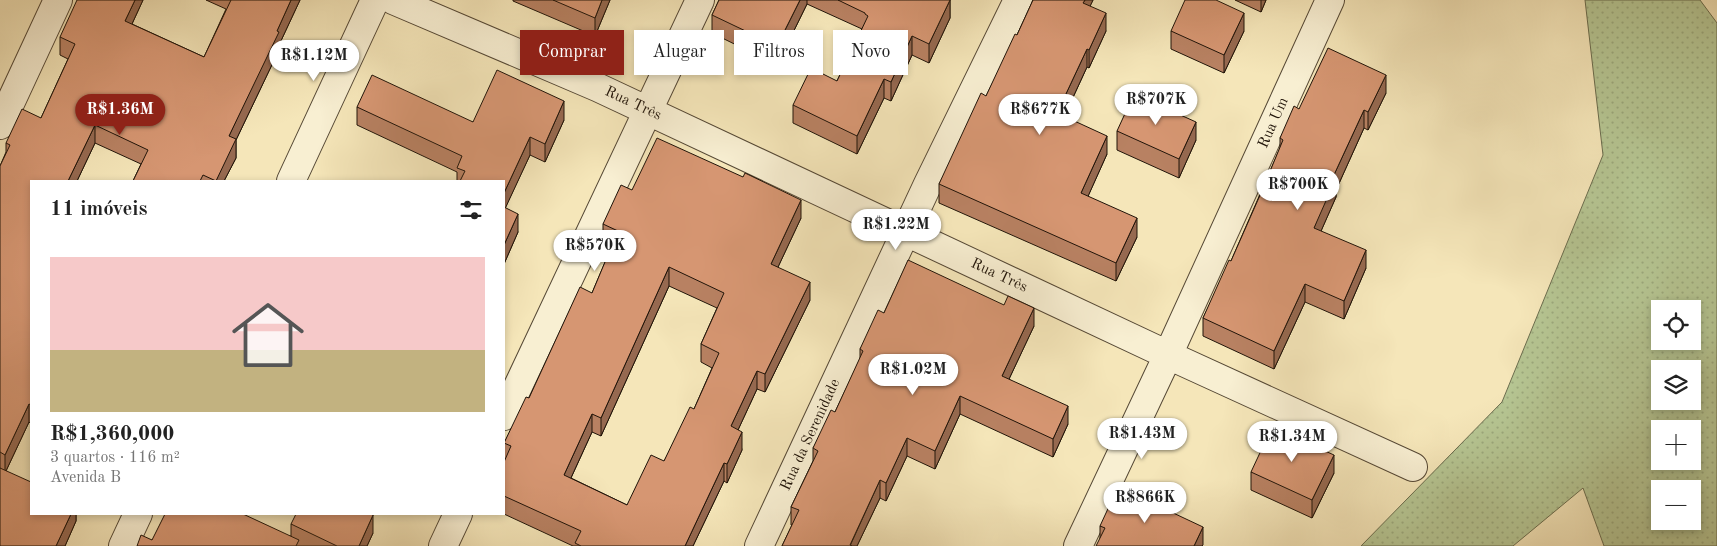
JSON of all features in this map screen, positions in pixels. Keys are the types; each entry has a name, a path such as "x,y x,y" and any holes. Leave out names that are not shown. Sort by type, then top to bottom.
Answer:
{"street":[{"path":"0,125 58,0"},
{"path":"291,180 375,0"},
{"name":"Rua Três","path":"393,0 597,87 1168,355 1413,467"},
{"path":"505,414 700,0"},
{"name":"Rua da Serenidade","path":"759,546 906,232 1018,0"},
{"name":"Rua Um","path":"1078,546 1168,355 1330,0"},
{"path":"123,546 138,515"},
{"path":"443,546 458,515"}],"green space":[{"path":"1585,0 1700,0 1717,23 1717,546 1604,546 1583,488 1513,546 1361,546 1502,402 1603,155"}],"building":[{"path":"77,0 135,0 125,21 204,57 231,0 291,0 277,31 279,32 229,136 236,139 216,180 203,175 200,180 133,180 148,150 95,125 68,180 30,180 30,404 5,455 0,452 0,166 10,145 6,143 22,109 41,118 75,44 60,37"},
{"path":"553,0 602,0 595,18"},
{"path":"719,0 800,0 785,30 743,30 712,15"},
{"path":"838,0 950,0 929,44 912,36 908,45 908,30 861,30 868,16"},
{"path":"1033,0 1085,0 1083,3 1106,13 1057,113 1107,136 1081,193 1137,218 1116,263 939,184 981,93 986,96"},
{"path":"1185,0 1216,0 1244,13 1224,55 1171,31"},
{"path":"1328,48 1386,75 1368,112 1364,110 1333,177 1336,178 1314,228 1366,250 1344,301 1305,284 1274,351 1203,318 1261,193 1283,140 1280,138 1294,106 1299,109"},
{"path":"497,70 564,101 545,144 530,137 505,191 505,180 460,180 465,171 457,168 462,156 357,107 372,75 473,122"},
{"path":"823,74 837,81 840,75 894,75 891,82 884,79 857,136 793,105 808,75"},
{"path":"1134,94 1196,122 1179,159 1117,131"},
{"path":"657,138 743,177 745,173 801,200 771,264 810,282 765,374 757,371 731,426 742,432 727,464 724,463 685,546 581,546 575,543 581,531 505,496 505,460 511,446 505,443 505,441 526,397 529,398 580,287 592,293 618,231 603,224 621,185 632,190","holes":["669,267 724,293 701,344 719,353 694,409 690,407 664,461 651,455 627,505 564,475 592,414 601,418"]},
{"path":"505,208 518,214 505,243"},
{"path":"908,260 1004,305 1008,296 1034,308 1002,376 1068,406 1053,439 960,396 935,451 907,438 886,483 880,480 850,545 852,546 782,546 799,510 791,507 818,451 813,448 831,410 835,412 863,351 860,349 878,310 884,313"},
{"path":"1272,427 1334,455 1312,500 1251,472"},
{"path":"0,468 30,482 30,515 71,515 56,546 0,546"},
{"path":"1118,487 1203,527 1194,546 1096,546 1105,528 1100,526"},
{"path":"164,515 245,515 299,540 296,546 137,546 141,535 152,540"},
{"path":"296,515 373,515 359,546 337,546 291,524"}]}
